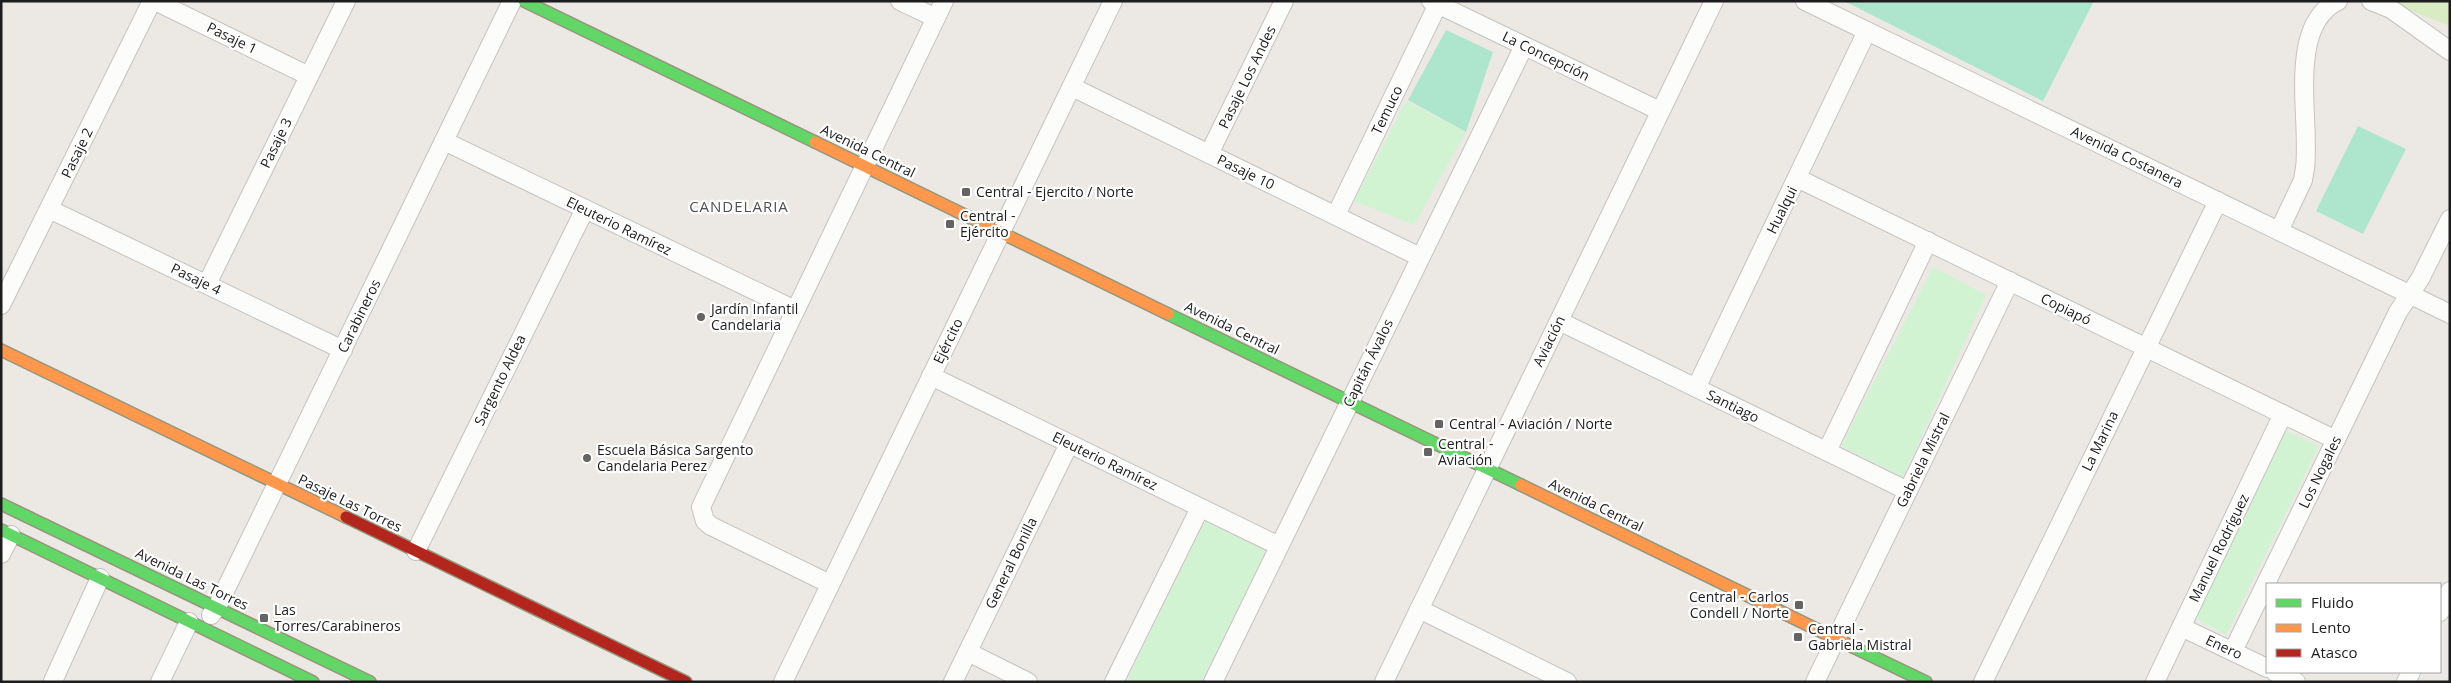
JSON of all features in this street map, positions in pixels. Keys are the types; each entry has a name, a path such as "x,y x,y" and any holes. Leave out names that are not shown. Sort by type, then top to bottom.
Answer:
{"street":[{"name":"Pasaje 1","path":"154,1 309,76"},
{"name":"Pasaje 2","path":"1,305 154,1"},
{"name":"Pasaje 3","path":"207,284 346,1"},
{"name":"Carabineros","path":"160,682 195,625 217,607 512,1"},
{"name":"Avenida Central","path":"524,1 1926,682"},
{"path":"900,1 936,18"},
{"path":"830,584 711,526 702,514 703,500 944,1"},
{"name":"Ejército","path":"783,682 1113,1"},
{"name":"Pasaje Los Andes","path":"1209,154 1284,1"},
{"name":"Aviación","path":"1384,682 1714,1"},
{"name":"Avenida Costanera","path":"1805,1 2450,314"},
{"path":"2279,231 2298,192 2305,168 2306,60 2309,35 2320,14 2338,1"},
{"path":"2371,1 2391,10 2450,51"},
{"name":"La Concepción","path":"1435,3 1660,112"},
{"name":"Temuco","path":"1336,216 1435,3"},
{"name":"Hualqui","path":"1696,388 1867,32"},
{"name":"Capitán Ávalos","path":"1213,682 1524,46"},
{"name":"Pasaje 10","path":"1072,87 1420,257"},
{"name":"Eleuterio Ramírez","path":"444,141 795,310"},
{"name":"Copiapó","path":"1797,178 2336,440"},
{"name":"La Marina","path":"1983,682 2218,201"},
{"name":"Pasaje 4","path":"49,209 343,350"},
{"name":"Sargento Aldea","path":"416,551 584,209"},
{"name":"Los Nogales","path":"2266,583 2398,312 2420,279 2450,219"},
{"path":"1826,451 1928,241"},
{"name":"Gabriela Mistral","path":"1815,682 2010,281"},
{"name":"Santiago","path":"1559,321 1908,491"},
{"name":"Pasaje Las Torres","path":"1,350 686,682"},
{"name":"Eleuterio Ramírez","path":"931,376 1279,546"},
{"name":"Manuel Rodríguez","path":"2155,682 2283,414"},
{"name":"General Bonilla","path":"954,682 1069,444"},
{"name":"Avenida Las Torres","path":"1,504 370,682"},
{"path":"1114,682 1200,508"},
{"path":"1,554 6,533 195,625 282,675 313,682"},
{"path":"53,681 100,578"},
{"name":"Los Nogales","path":"2233,651 2266,583"},
{"path":"2441,610 2450,591"},
{"path":"1419,609 1558,680"},
{"name":"Enero","path":"2181,627 2266,668"},
{"path":"968,652 1028,682"},
{"path":"2278,673 2296,682"}],"green space":[{"path":"1844,1 2094,1 2043,101"},
{"path":"2385,1 2450,1 2450,26"},
{"path":"1446,30 1493,52 1466,132 1408,100"},
{"path":"1406,101 1466,132 1414,225 1354,201"},
{"path":"2358,126 2406,149 2363,234 2316,211"},
{"path":"1933,267 1986,295 1903,477 1841,446"},
{"path":"2282,429 2319,446 2226,635 2195,618"},
{"path":"1205,521 1266,551 1201,682 1126,682"}],"traffic: fast":[{"path":"524,1 815,142"},
{"path":"1168,314 1521,485"},
{"path":"1,504 370,682"},
{"path":"1,530 313,682"},
{"path":"1853,647 1926,682"}],"traffic: slow":[{"path":"815,142 1168,314"},
{"path":"1,350 346,517"},
{"path":"1521,485 1853,647"}],"traffic: jam":[{"path":"346,517 686,682"}],"place":[{"name":"Central - Ejercito / Norte","path":"966,192"},
{"name":"Central - Ejército","path":"950,224"},
{"name":"Jardín Infantil Candelaria","path":"701,317"},
{"name":"Central - Aviación / Norte","path":"1439,424"},
{"name":"Central - Aviación","path":"1428,452"},
{"name":"Escuela Básica Sargento Candelaria Perez","path":"587,458"},
{"name":"Central - Carlos Condell / Norte","path":"1799,605"},
{"name":"Las Torres/Carabineros","path":"264,618"},
{"name":"Central - Gabriela Mistral","path":"1798,637"}],"district":[{"name":"CANDELARIA","path":"739,207"}]}
